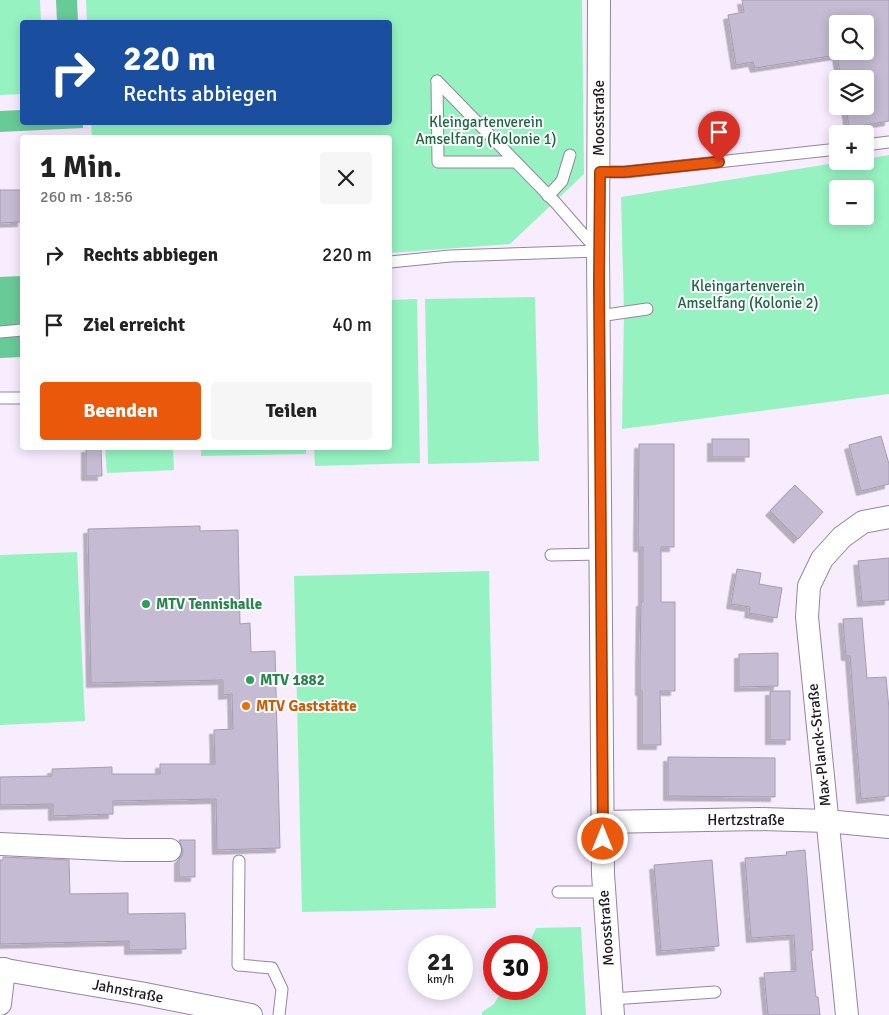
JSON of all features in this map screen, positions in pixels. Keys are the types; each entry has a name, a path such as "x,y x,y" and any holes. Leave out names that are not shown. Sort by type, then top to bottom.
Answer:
{"street":[{"name":"Moosstraße","path":"599,0 600,172 598,251 603,822 604,892 612,1007"},
{"name":"Max-Planck-Straße","path":"847,1015 807,618 809,586 822,559 842,537 863,522 889,517"},
{"name":"Hertzstraße","path":"603,822 759,819 827,821 889,828"},
{"path":"0,844 125,850 170,850"},
{"name":"Jahnstraße","path":"0,1004 2,969 251,1015"}],"lane":[{"path":"515,162 438,162 437,81 548,196 598,251"},
{"path":"874,144 889,142"},
{"path":"600,172 624,172 829,150"},
{"path":"548,196 562,181 570,155"},
{"path":"392,262 450,256 598,251"},
{"path":"599,316 647,309"},
{"path":"0,332 20,330"},
{"path":"0,398 20,398"},
{"path":"551,554 601,554"},
{"path":"239,861 238,965 272,968 282,989 278,1015"},
{"path":"558,892 604,892"},
{"path":"612,1007 715,992"}],"green space":[{"path":"0,0 40,0 41,20 20,20 20,94 0,95"},
{"path":"56,0 77,0 78,20 57,20"},
{"name":"Kleingartenverein Amselfang (Kolonie 1)","path":"86,0 582,0 584,174 510,244 392,253 392,135 92,135 91,125 392,125 392,20 87,20"},
{"path":"20,110 20,125 83,125 83,128 0,132 0,111"},
{"name":"Kleingartenverein Amselfang (Kolonie 2)","path":"889,155 889,394 622,429 624,312 621,197 829,164 829,170 874,170 874,158"},
{"path":"20,276 20,357 0,358 0,277"},
{"path":"535,297 539,461 428,464 425,299"},
{"path":"417,299 420,463 315,466 314,450 392,450 392,300"},
{"path":"105,450 173,450 174,470 107,473"},
{"path":"201,450 306,450 306,454 201,456"},
{"path":"77,552 85,721 0,725 0,555"},
{"path":"489,571 496,908 302,912 294,576"},
{"path":"581,927 586,1015 482,1015 482,1012 494,1004 496,1000 548,1000 548,935 533,935 536,928"}],"building":[{"path":"742,0 889,0 889,121 866,125 849,125 847,115 874,115 874,70 840,70 838,60 874,60 874,15 829,15 829,56 755,68 753,62 736,65 728,15 744,12"},
{"path":"0,190 20,190 20,222 0,223"},
{"path":"881,436 889,464 889,484 861,491 849,445"},
{"path":"712,439 749,439 749,457 712,457"},
{"path":"639,444 674,444 674,547 661,547 661,602 675,602 675,691 660,691 661,745 642,745 640,659 643,547 638,547"},
{"path":"86,450 101,450 102,476 86,476"},
{"path":"795,485 823,512 798,539 770,511"},
{"path":"200,526 200,531 238,530 240,624 250,623 251,652 275,651 280,848 217,850 216,799 113,801 113,814 53,816 53,804 0,805 0,777 52,776 52,769 112,767 112,774 160,774 160,764 215,764 214,730 233,729 232,694 223,695 223,680 91,683 88,529"},
{"path":"889,558 889,600 862,602 858,561"},
{"path":"737,569 761,573 759,584 782,588 777,618 749,613 750,607 731,604"},
{"path":"862,618 867,678 886,677 889,709 889,796 861,799 850,656 846,656 843,619"},
{"path":"778,653 778,686 739,687 739,654"},
{"path":"770,691 790,691 790,740 770,740"},
{"path":"668,757 775,758 775,797 668,796"},
{"path":"179,840 195,840 195,877 179,877 179,859 182,856 183,850"},
{"path":"805,850 813,950 811,951 820,1015 768,1015 764,973 796,971 794,935 751,938 745,858 787,855 786,852"},
{"path":"3,857 69,860 70,894 128,893 128,914 185,913 186,949 129,950 129,941 0,944 0,860 3,860"},
{"path":"712,860 719,946 661,951 654,865"}],"place":[{"name":"MTV Tennishalle","path":"146,604"},
{"name":"MTV 1882","path":"250,680"},
{"name":"MTV Gaststätte","path":"246,706"}],"route":[{"path":"603,839 598,251 600,172 624,172 719,162"}]}
